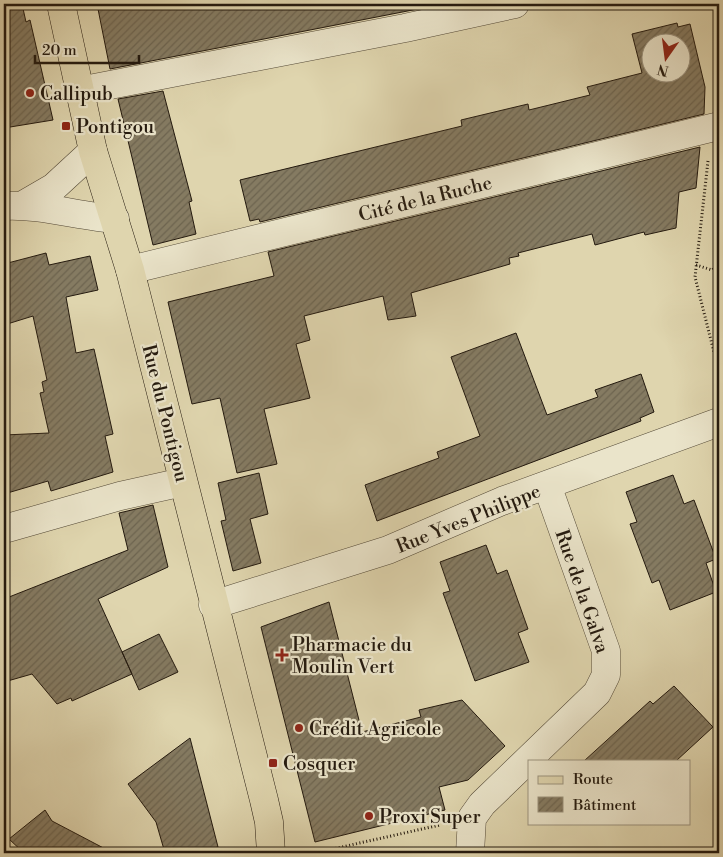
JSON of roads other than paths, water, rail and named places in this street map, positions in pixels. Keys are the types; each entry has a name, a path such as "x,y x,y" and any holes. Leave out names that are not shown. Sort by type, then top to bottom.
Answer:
{"main road":[{"name":"Rue du Pontigou","path":"61,4 94,151 130,270 269,822 282,853"},
{"name":"Rue du Pontigou","path":"269,822 271,853"}],"street":[{"path":"79,90 406,28 515,4"},
{"name":"Cité de la Ruche","path":"130,270 715,127"},
{"path":"13,206 54,187 94,151"},
{"path":"13,206 115,219"},
{"name":"Rue Yves Philippe","path":"213,605 388,550 502,501 719,422"},
{"path":"4,529 120,496 183,482"},
{"name":"Rue de la Galva","path":"470,853 472,818 482,804 597,693 606,675 606,651 547,485"}],"place":[{"name":"Callipub","path":"30,93"},
{"name":"Pontigou","path":"66,126"},
{"name":"Pharmacie du Moulin Vert","path":"282,655"},
{"name":"Crédit Agricole","path":"299,728"},
{"name":"Cosquer","path":"273,763"},
{"name":"Proxi Super","path":"369,816"}]}
